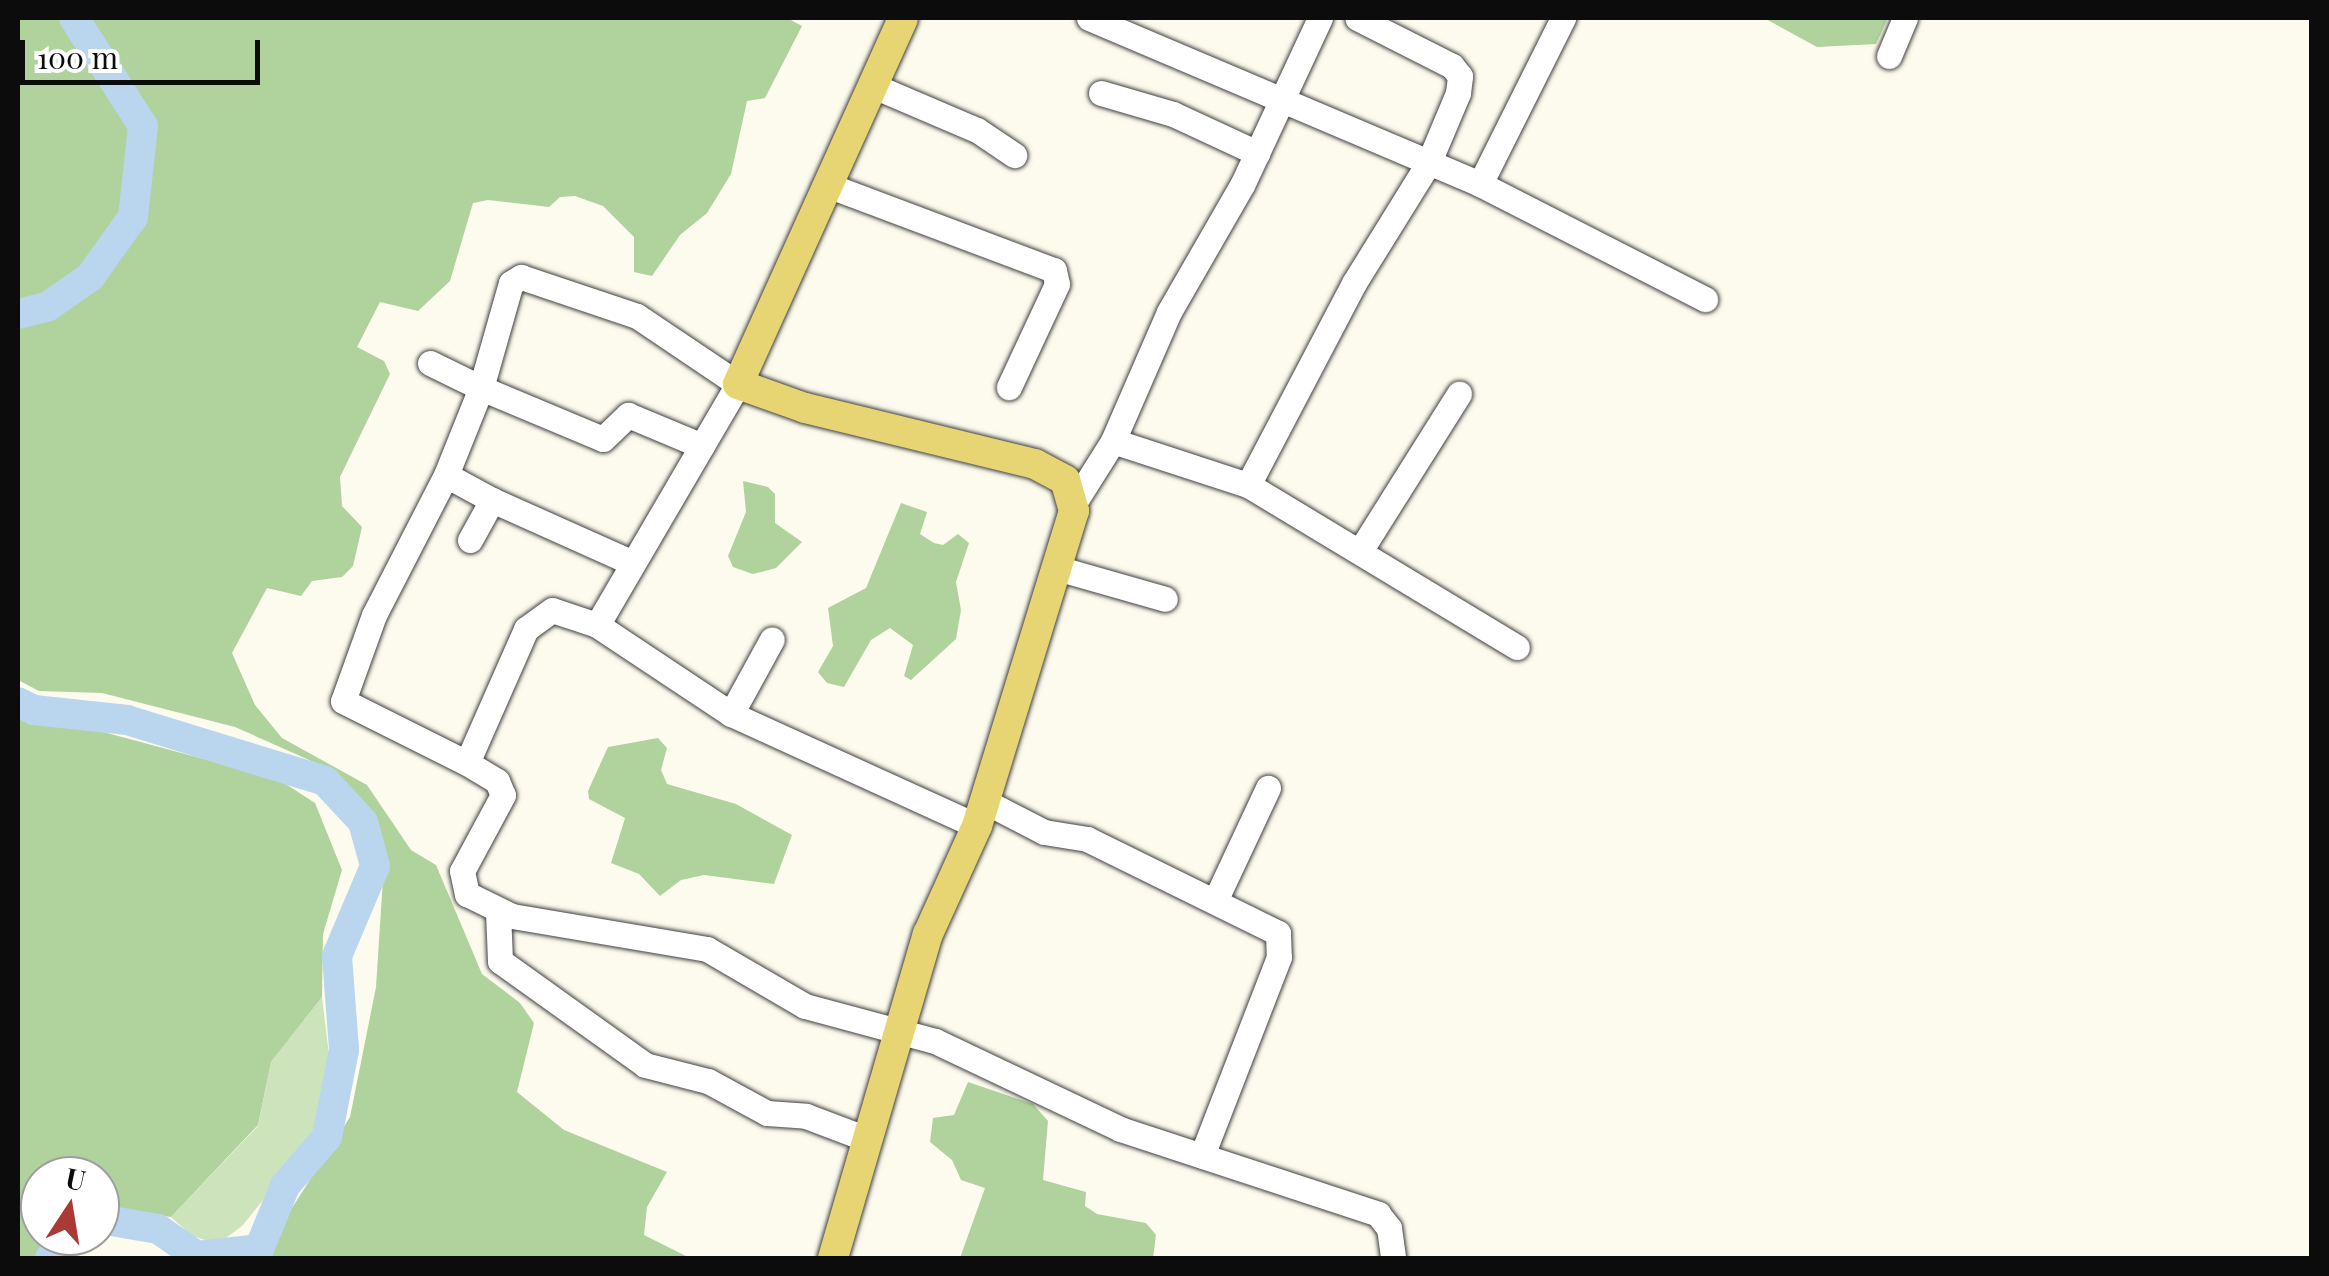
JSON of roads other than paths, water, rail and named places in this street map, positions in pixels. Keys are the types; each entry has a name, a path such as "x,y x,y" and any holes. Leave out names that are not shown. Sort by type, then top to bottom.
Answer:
{"main road":[{"path":"833,1258 928,934 982,814 1060,568 1074,503 1066,480 1035,464 805,408 738,384 876,87 904,18"}],"street":[{"path":"1089,18 1480,184 1705,299"},
{"path":"1074,503 1112,442 1170,312 1257,152 1320,18"},
{"path":"1248,485 1354,283 1429,162 1460,76 1452,66 1356,18"},
{"path":"1480,184 1564,18"},
{"path":"1888,56 1905,18"},
{"path":"876,87 977,130 1014,155"},
{"path":"1100,93 1173,114 1257,152"},
{"path":"830,186 1054,270 1057,284 1009,387"},
{"path":"597,625 738,384 637,316 521,277 511,283 481,388 446,475 374,615 343,701 497,782 504,796 461,884 480,904 498,911 708,950 805,1006 935,1041 1120,1129 1378,1214 1388,1228 1393,1258"},
{"path":"430,363 603,439 628,416 702,446"},
{"path":"1360,551 1459,394"},
{"path":"1112,442 1248,485 1517,647"},
{"path":"446,475 633,564"},
{"path":"470,540 492,500"},
{"path":"1060,568 1165,599"},
{"path":"467,763 531,620 552,610 597,625 731,714 982,814 1044,832 1087,839 1267,925 1282,942 1202,1156"},
{"path":"731,714 772,639"},
{"path":"1215,901 1268,788"},
{"path":"498,911 500,961 645,1065 708,1080 767,1113 806,1116 867,1139"}],"waterway":[{"path":"18,314 47,307 90,277 133,217 143,126 74,18"},
{"path":"18,702 34,710 127,720 325,781 363,822 375,866 337,956 344,1050 327,1137 285,1186 259,1249 197,1256 158,1229 120,1222"}]}
